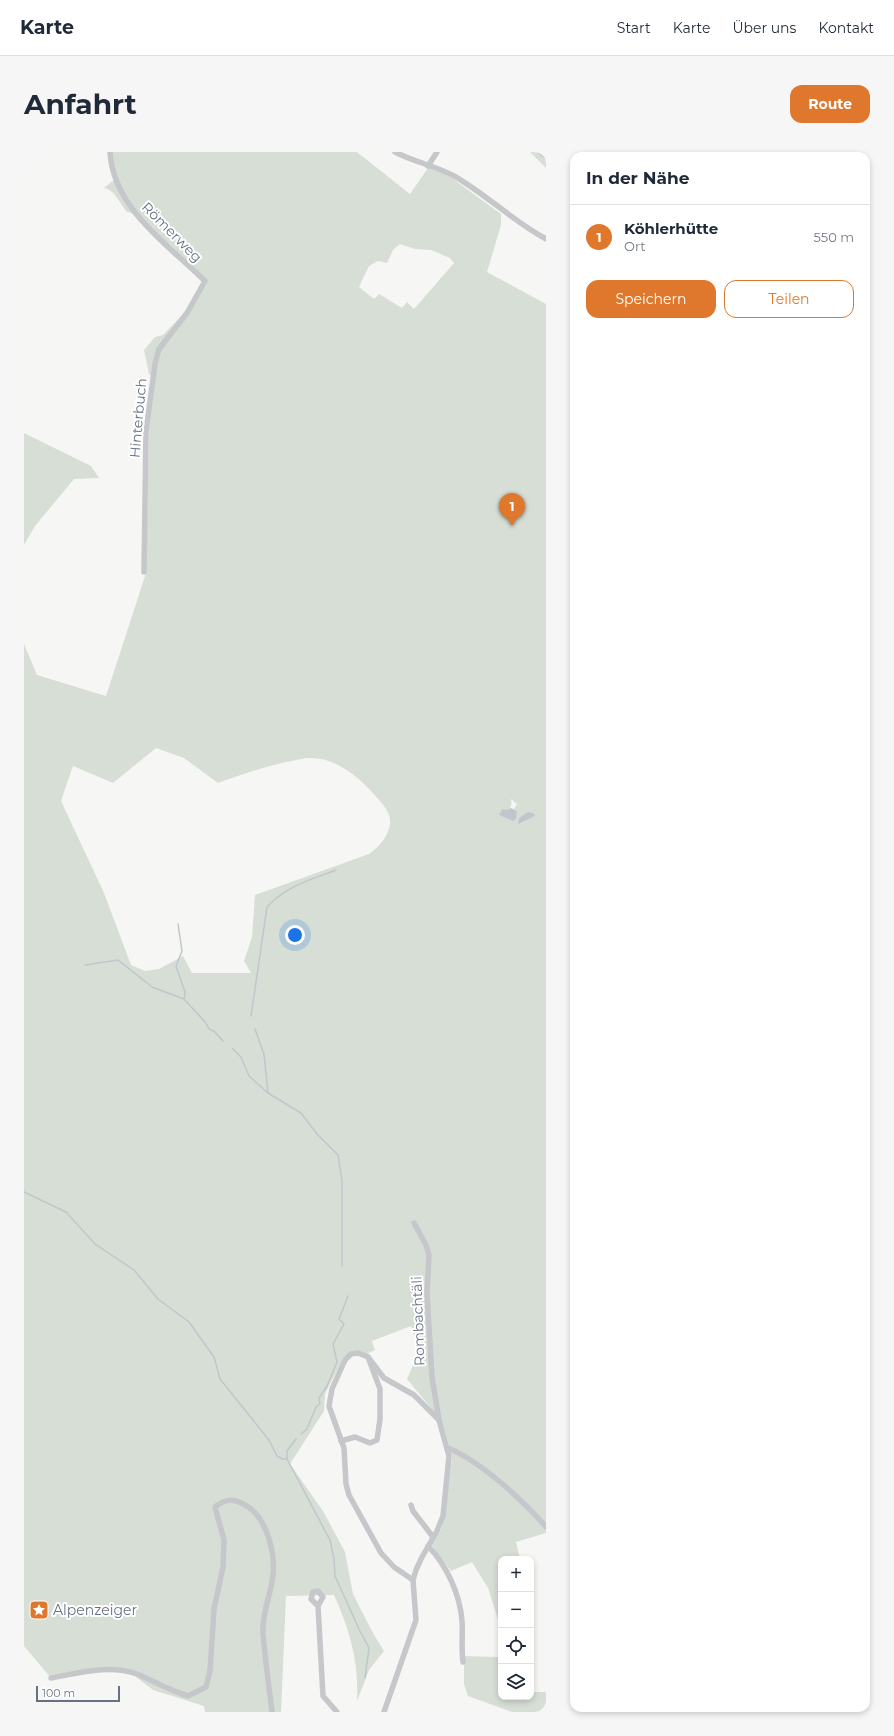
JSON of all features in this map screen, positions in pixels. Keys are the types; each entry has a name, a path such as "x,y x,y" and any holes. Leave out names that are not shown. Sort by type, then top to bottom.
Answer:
{"street":[{"name":"Römerweg","path":"110,152 114,172 124,195 138,217 205,281"},
{"path":"395,152 453,176 479,192 524,227 546,239"},
{"path":"428,166 437,152"},
{"name":"Hinterbuch","path":"144,572 146,431 155,364 159,349 187,313 205,281"},
{"name":"Rombachtäli","path":"414,1223 426,1245 429,1255 427,1294 428,1332 438,1420 448,1448"},
{"path":"341,1441 354,1437 370,1443 377,1440 380,1419 380,1389 368,1357 358,1353 351,1354 345,1360 332,1389 329,1406 330,1414 341,1441 345,1457 347,1488 381,1554 394,1567 413,1580"},
{"name":"Rombachtäli","path":"368,1357 384,1378 414,1395 438,1420"},
{"path":"384,1712 416,1620 413,1580 416,1570 443,1516 448,1448 460,1453 513,1493 546,1528"},
{"path":"51,1678 109,1670 131,1673 160,1686 188,1696 206,1687 210,1671 214,1609 223,1567 224,1540 215,1507 227,1500 236,1500 248,1506 261,1521 270,1538 273,1556 273,1581 265,1604 263,1631 272,1712"},
{"path":"411,1505 413,1511 433,1537"},
{"path":"428,1546 447,1573 456,1592 462,1622 463,1662"},
{"path":"318,1606 323,1696 337,1712"}],"shaded area":[{"path":"108,152 357,152 410,194 430,165 453,179 501,214 501,225 487,272 546,304 546,1533 516,1542 519,1556 498,1556 498,1620 488,1588 472,1562 451,1571 431,1544 441,1530 444,1520 452,1457 444,1427 431,1408 407,1379 419,1351 411,1326 372,1341 375,1350 365,1355 351,1354 344,1357 325,1394 324,1411 290,1464 323,1511 345,1552 353,1594 384,1651 369,1670 357,1701 355,1659 345,1621 334,1595 286,1596 281,1712 205,1712 204,1706 153,1690 131,1673 109,1669 51,1678 24,1646 24,644 37,675 106,696 146,573 149,425 155,379 149,374 144,350 155,337 163,335 187,310 202,282 132,213 127,212 117,198 108,189 104,188 114,180","holes":["400,244 415,249 431,250 450,258 454,263 414,309 407,302 402,308 379,294 374,299 359,287 369,266 378,261 387,263 393,250","156,748 184,758 218,783 254,770 307,758 330,761 358,778 380,801 390,817 389,830 384,840 369,854 255,895 252,937 244,961 251,973 192,973 183,956 159,969 145,971 131,965 104,893 61,801 73,766 113,783","511,799 517,804 514,809 517,811 516,815 506,811 511,806"]},
{"path":"530,152 546,153 546,168"},
{"path":"24,433 91,466 99,478 74,479 35,526 24,545"},
{"path":"511,808 517,811 516,819 513,821 499,815 502,809 506,810"},
{"path":"528,812 533,813 535,816 518,824 519,818"},
{"path":"464,1656 498,1657 498,1700 534,1700 534,1692 546,1692 546,1712 512,1712 468,1696 464,1684"}],"waterway":[{"path":"538,152 546,159"},
{"path":"251,1016 267,907 282,894 299,884 336,870"},
{"path":"178,924 182,951 176,966 185,992 184,999 206,1023 209,1029 214,1031 223,1041"},
{"path":"85,965 118,960 152,987 184,999"},
{"path":"255,1029 264,1054 268,1093"},
{"path":"232,1048 241,1057 249,1076 268,1093 301,1113 317,1134 338,1155 342,1181 342,1266"},
{"path":"24,1192 66,1212 95,1244 134,1270 158,1299 189,1322 214,1357 220,1379 269,1440 277,1456 287,1459"},
{"path":"301,1434 307,1429 316,1407 320,1404 319,1398 327,1386 337,1362 333,1344 344,1324 339,1319 348,1296"},
{"path":"296,1439 287,1451 287,1459 330,1540 334,1559 335,1576 369,1648 365,1678"}],"place":[{"name":"Köhlerhütte","path":"512,526"},
{"name":"Alpenzeiger","path":"39,1610"}]}
